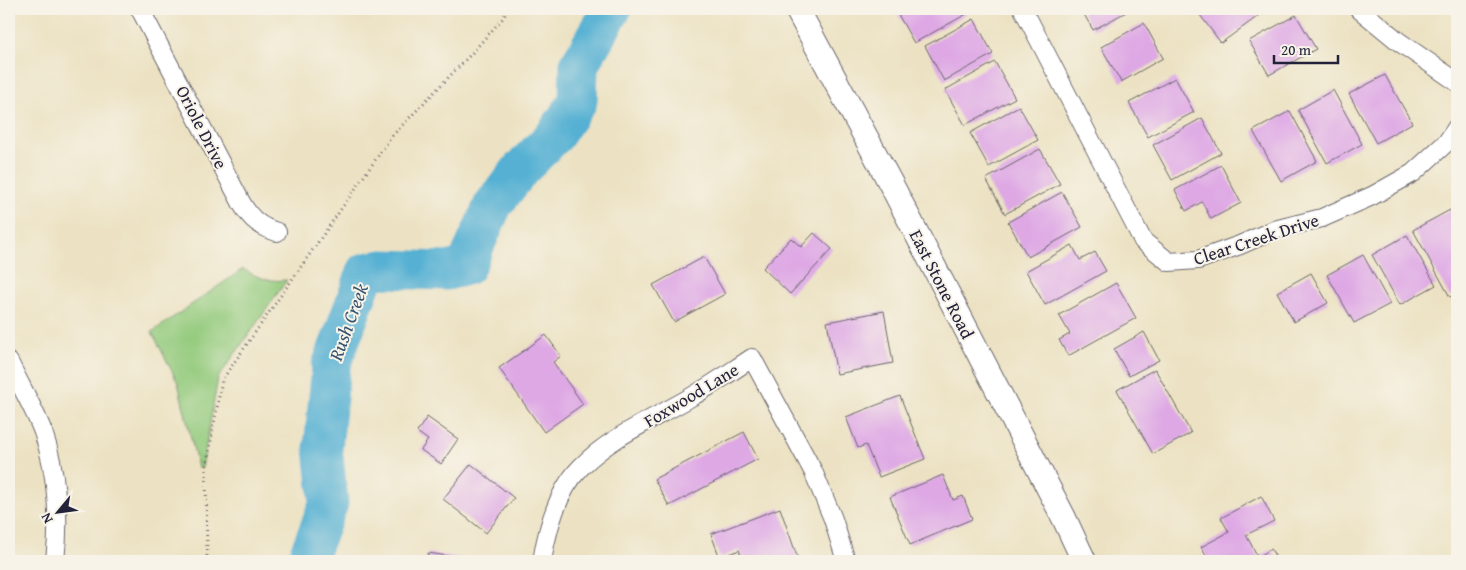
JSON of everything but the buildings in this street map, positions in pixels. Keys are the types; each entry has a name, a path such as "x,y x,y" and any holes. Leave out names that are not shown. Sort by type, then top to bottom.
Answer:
{"main road":[{"name":"East Stone Road","path":"797,9 891,184 1064,518 1084,561"}],"street":[{"name":"Oriole Drive","path":"140,9 248,215 258,224 277,232"},
{"name":"Clear Creek Drive","path":"1023,9 1143,241 1169,262 1198,260 1274,230 1322,218 1372,196 1413,173 1446,142 1457,127"},
{"path":"1359,9 1398,41 1457,82"},
{"name":"Foxwood Lane","path":"542,561 547,534 562,494 580,468 603,447 693,396 752,358 813,471 833,519 846,561"},
{"path":"9,362 39,424 51,460 56,493 55,561"}],"path":[{"path":"207,561 206,468 222,380 392,136 472,53 503,18 508,9"}],"green space":[{"path":"243,269 264,279 287,280 218,378 202,468 198,468 178,383 152,332"}],"waterway":[{"name":"Rush Creek","path":"306,561 329,503 323,448 331,366 366,272 383,269 447,271 466,266 493,205 521,169 555,135 578,101 579,65 612,9"}]}
